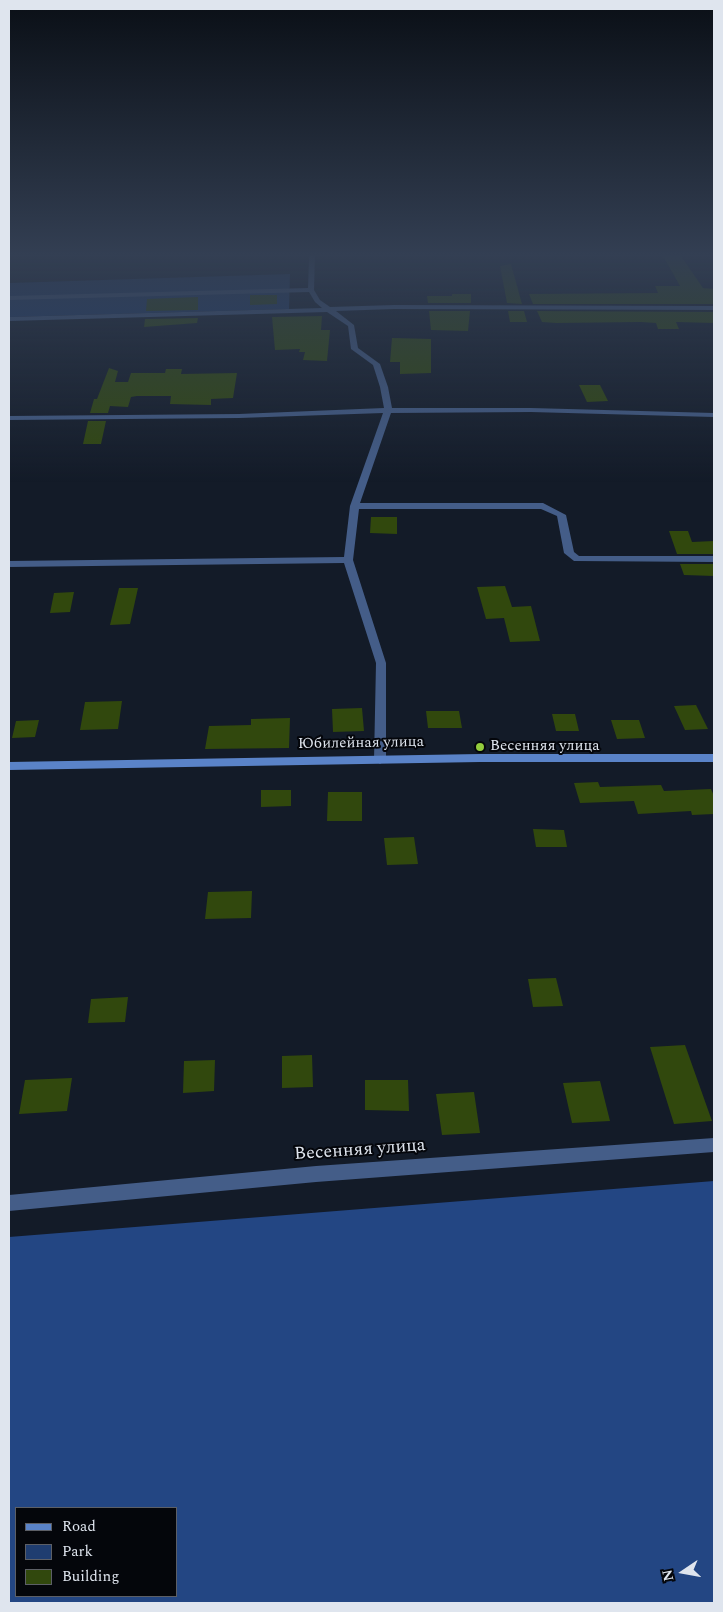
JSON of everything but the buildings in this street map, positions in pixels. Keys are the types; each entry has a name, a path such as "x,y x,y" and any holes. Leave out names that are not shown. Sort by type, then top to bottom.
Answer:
{"street":[{"path":"352,331 355,349 376,364 384,386 388,410 356,506 348,560 381,663 380,760"},
{"path":"9,418 239,416 388,410 531,410 714,414"},
{"path":"356,506 543,506 561,515 569,553 577,559 714,559"},
{"path":"9,564 348,560"},
{"name":"Юбилейная улица","path":"9,766 380,760 714,758"},
{"name":"Весенняя улица","path":"9,1203 316,1174 714,1145"}],"shaded area":[{"path":"714,1181 714,1603 9,1603 9,1237"}],"place":[{"name":"Весенняя улица","path":"480,747"}]}
